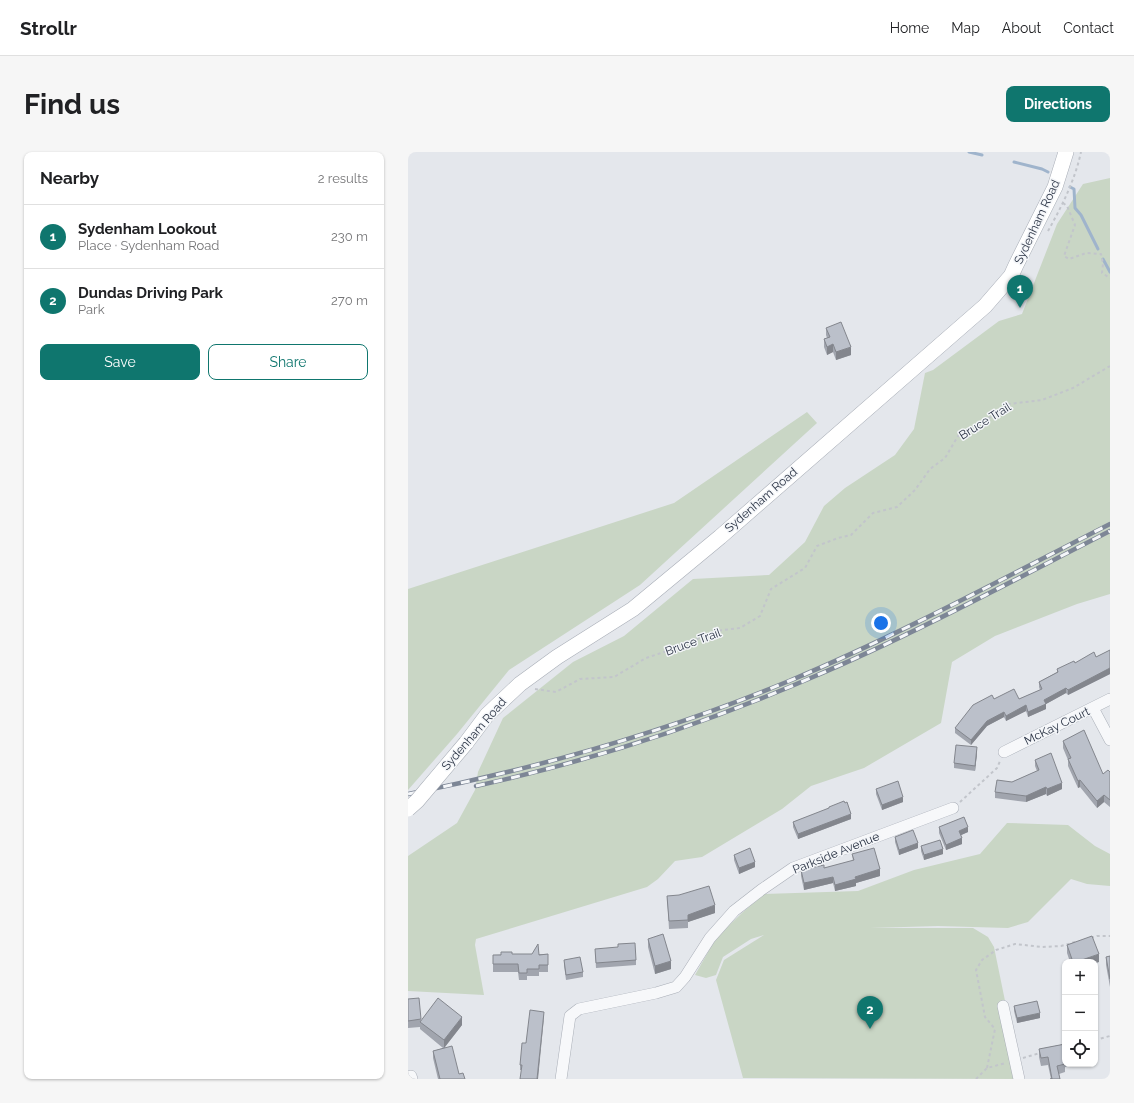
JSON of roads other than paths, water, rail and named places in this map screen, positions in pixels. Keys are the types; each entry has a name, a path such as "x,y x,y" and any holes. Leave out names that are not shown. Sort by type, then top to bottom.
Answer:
{"main road":[{"name":"Sydenham Road","path":"408,809 416,802 466,743 487,715 520,684 557,657 632,609 720,537 985,306 1011,276 1055,187 1066,152"}],"street":[{"name":"McKay Court","path":"1004,752 1110,699"},
{"path":"1094,708 1110,740"},
{"name":"Parkside Avenue","path":"561,1079 570,1016 579,1009 656,993 676,986 685,977 710,938 734,911 760,890 794,868 953,808"},
{"path":"1003,1006 1019,1079"}],"waterway":[{"path":"969,152 982,155"},
{"path":"1014,162 1048,172"},
{"path":"1070,187 1074,189 1075,208 1081,215 1098,249"},
{"path":"1103,259 1110,272"}],"railway":[{"path":"408,794 506,773 602,747 696,717 743,699 789,681 871,645 951,606 1110,524"},
{"path":"476,786 562,765 647,740 689,726 772,694 851,660 926,625 1110,531"},
{"path":"408,801 425,797"}],"place":[{"name":"Sydenham Lookout","path":"1020,308"},
{"name":"Dundas Driving Park","path":"870,1029"}]}
